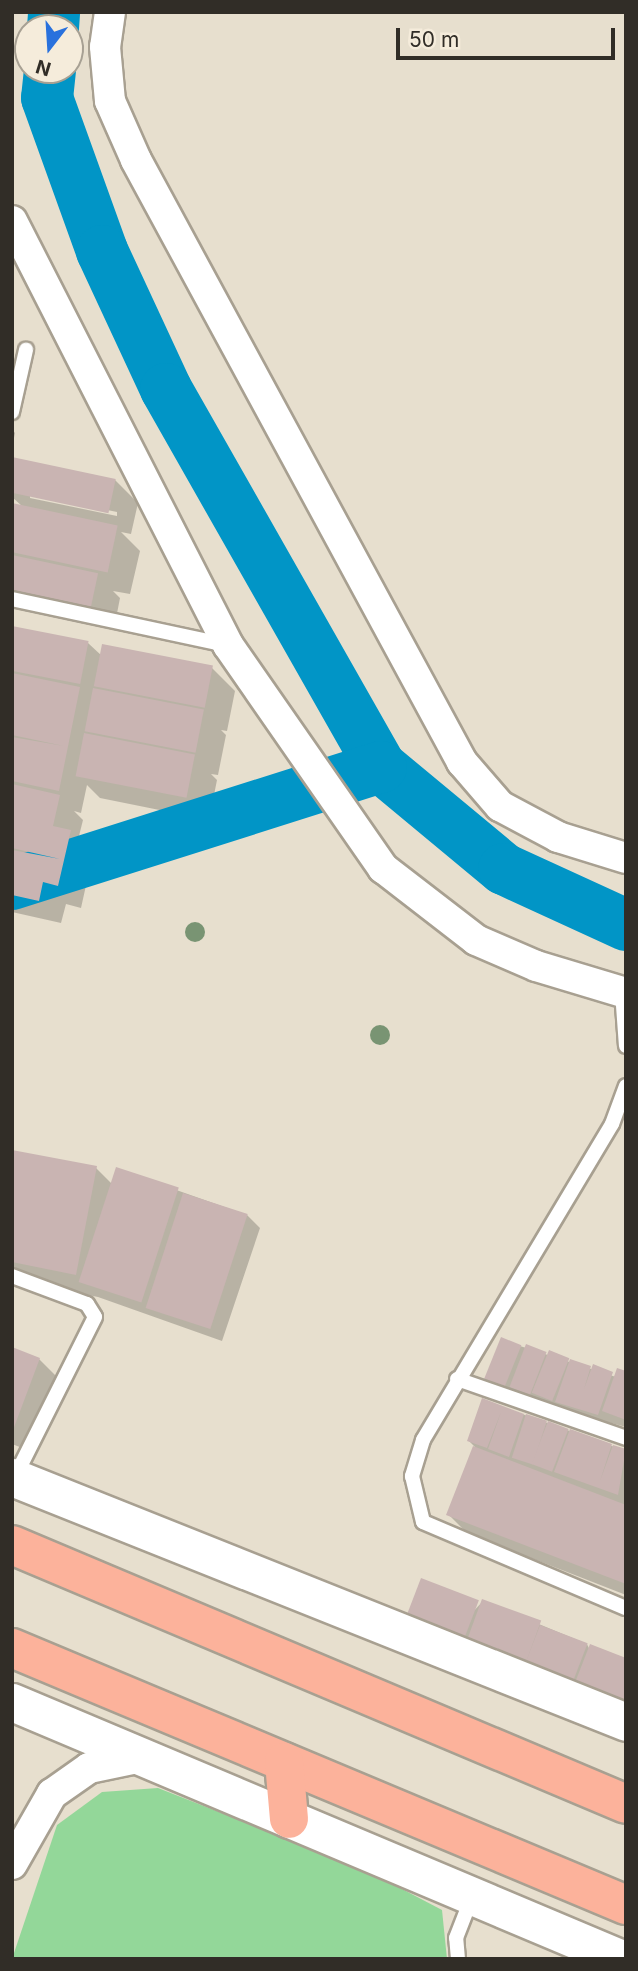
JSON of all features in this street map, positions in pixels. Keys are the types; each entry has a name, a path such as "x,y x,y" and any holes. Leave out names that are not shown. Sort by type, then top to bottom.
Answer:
{"highway":[{"path":"12,1545 626,1804"},
{"path":"12,1648 626,1905"},
{"path":"284,1762 289,1819"}],"street":[{"path":"110,12 105,47 110,102 136,160 462,762 500,806 558,837 626,858"},
{"path":"12,221 228,645 347,821 383,868 476,940 536,966 624,992"},
{"path":"13,1479 626,1723"},
{"path":"12,1702 137,1758 622,1959"},
{"path":"12,1864 52,1794 89,1768 137,1758"}],"lane":[{"path":"12,412 26,349"},
{"path":"12,599 228,645"},
{"path":"624,992 626,1046"},
{"path":"626,1086 612,1124 457,1378 423,1440 412,1476 424,1521 626,1608"},
{"path":"12,1276 87,1304 95,1317 13,1479"},
{"path":"457,1378 626,1438"},
{"path":"458,1959 456,1938 473,1896"}],"green space":[{"path":"158,1788 362,1868 442,1910 447,1959 12,1959 57,1825 102,1792"}],"building":[{"path":"12,457 116,479 108,513 12,493"},
{"path":"12,503 118,525 108,572 12,552"},
{"path":"12,555 98,573 91,608 12,591"},
{"path":"12,626 89,641 80,684 12,671"},
{"path":"102,644 213,666 205,708 94,686"},
{"path":"12,673 80,687 59,791 12,781 12,737 64,746 12,735"},
{"path":"93,688 204,710 196,753 85,731"},
{"path":"84,733 195,755 187,798 76,776"},
{"path":"12,784 60,795 53,826 71,830 58,886 43,882 39,901 12,895 12,850 60,859 12,848"},
{"path":"12,1150 97,1166 76,1275 12,1262"},
{"path":"116,1167 179,1187 141,1302 79,1282"},
{"path":"183,1193 248,1214 210,1329 146,1308"},
{"path":"501,1337 521,1345 504,1388 484,1380"},
{"path":"526,1344 547,1352 530,1395 510,1387"},
{"path":"12,1347 40,1358 13,1430 12,1430"},
{"path":"549,1350 569,1358 552,1401 532,1393"},
{"path":"570,1359 591,1366 584,1389 593,1364 613,1372 598,1415 555,1402"},
{"path":"617,1368 626,1371 626,1420 602,1411"},
{"path":"482,1398 524,1414 509,1457 488,1449 501,1412 487,1448 467,1441"},
{"path":"526,1414 547,1421 533,1465 512,1458"},
{"path":"548,1421 569,1429 552,1472 532,1464"},
{"path":"570,1429 612,1444 600,1481 613,1445 626,1449 618,1495 554,1472"},
{"path":"473,1446 626,1505 626,1584 446,1515"},
{"path":"421,1578 479,1600 460,1650 402,1627"},
{"path":"482,1599 541,1621 523,1670 464,1649"},
{"path":"540,1625 588,1643 569,1691 522,1673"},
{"path":"590,1644 626,1658 626,1714 571,1693"}],"waterway":[{"path":"48,84 47,98 102,251 166,389 381,767 504,869 626,925"},
{"path":"12,884 381,767"}]}
